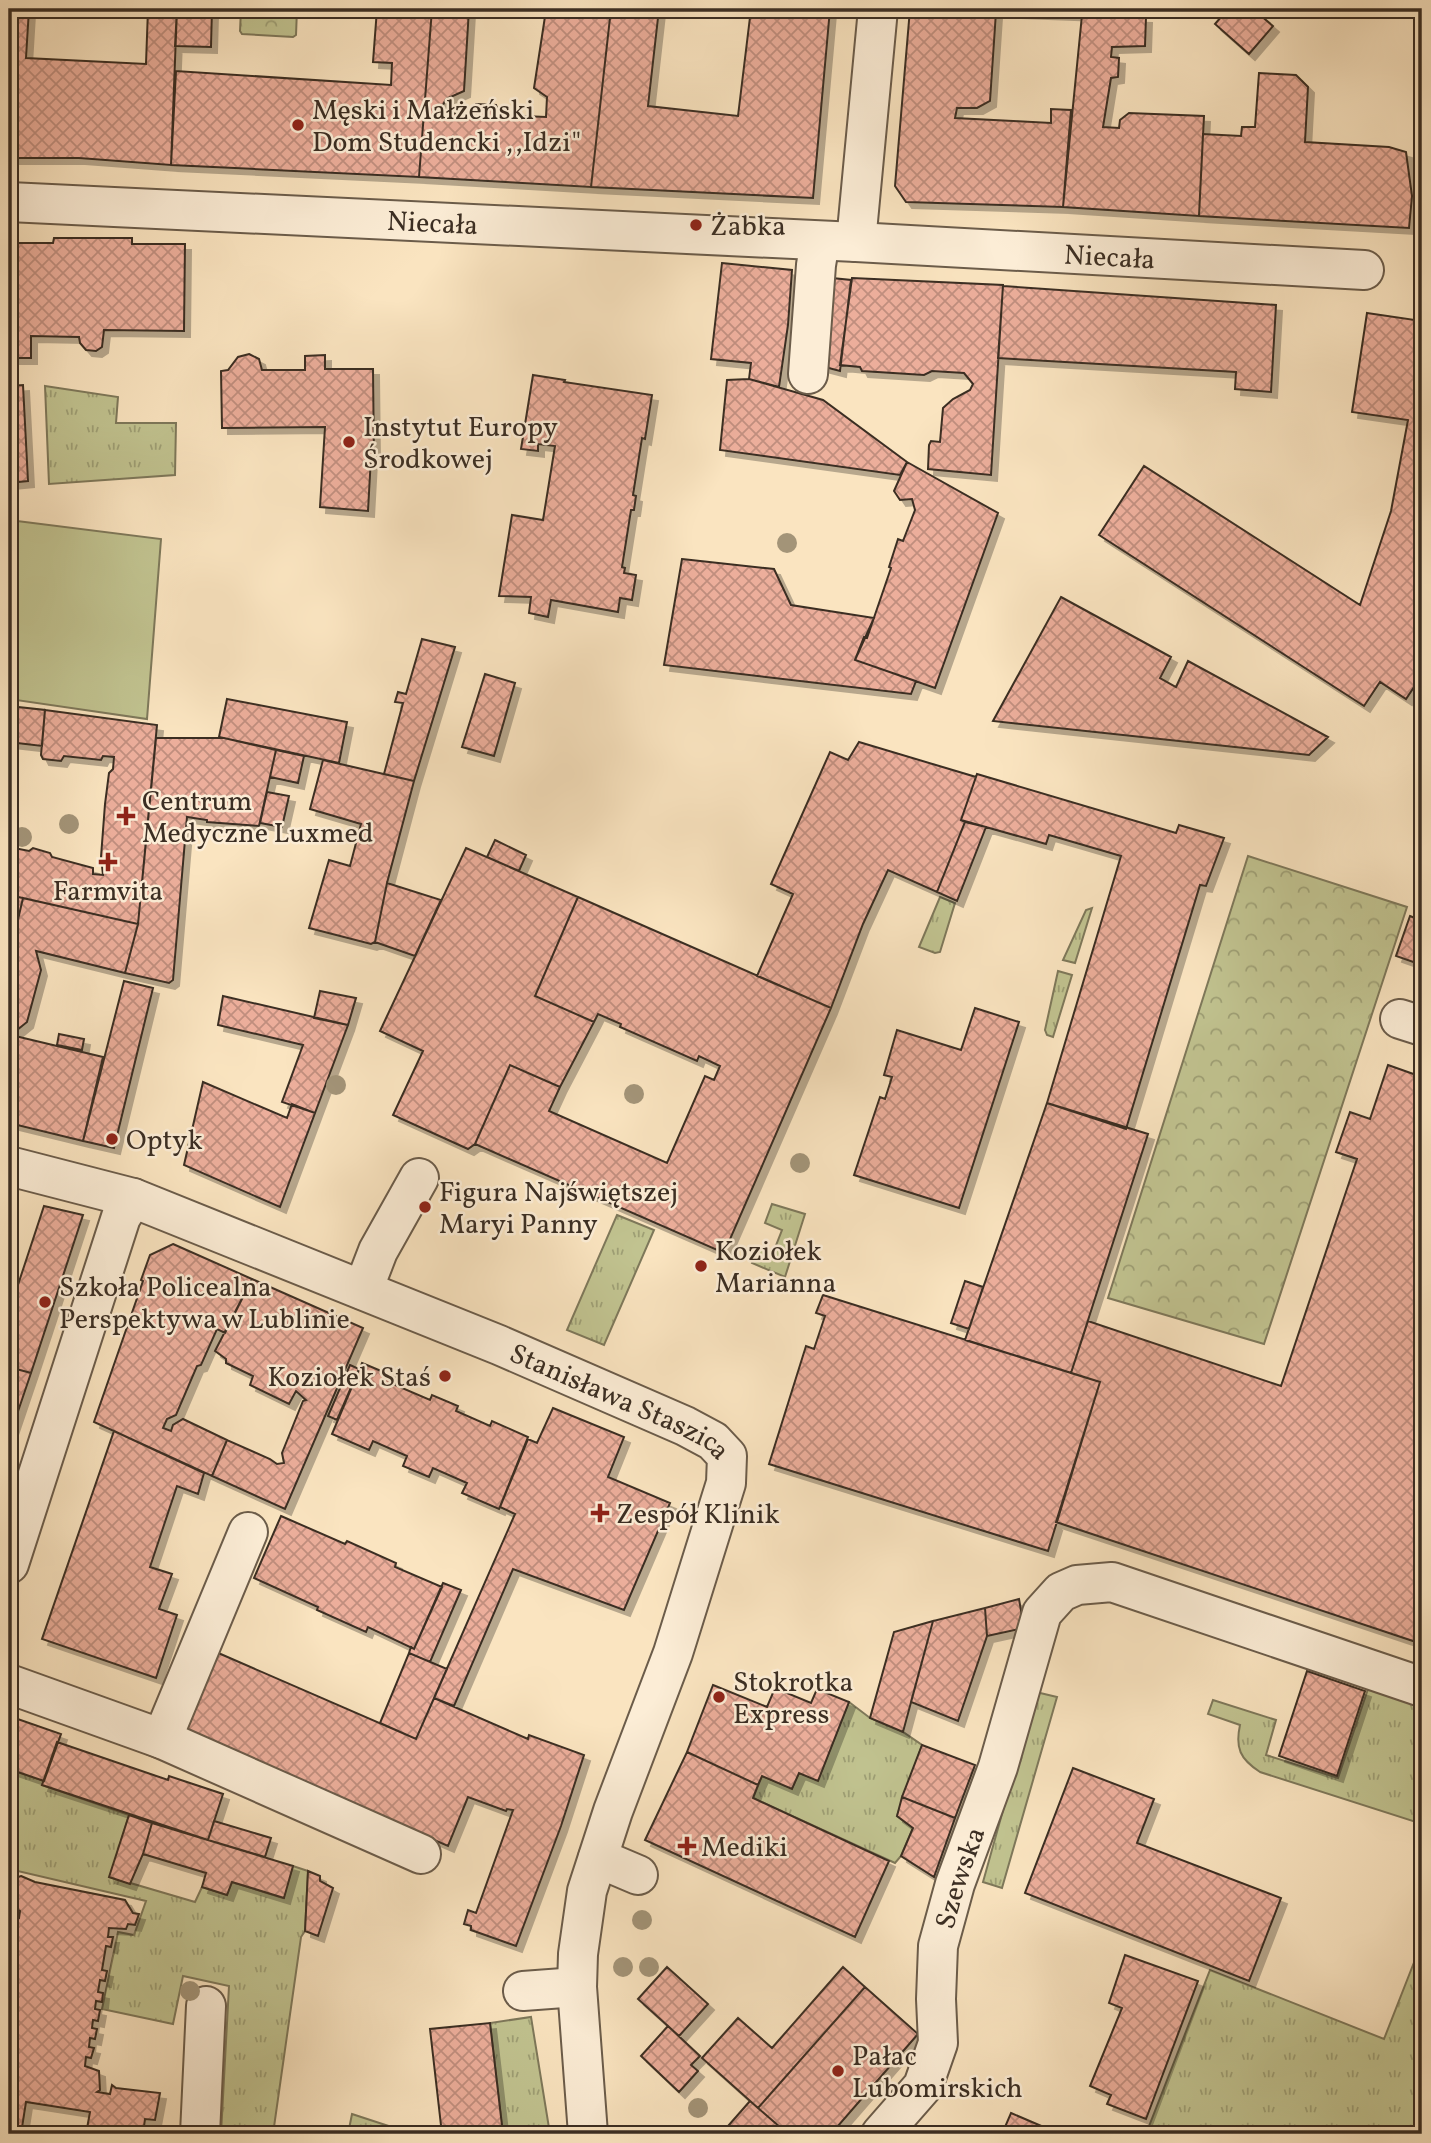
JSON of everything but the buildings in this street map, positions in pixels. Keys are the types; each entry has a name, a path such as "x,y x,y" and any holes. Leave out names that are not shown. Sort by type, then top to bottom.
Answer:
{"street":[{"path":"808,374 816,265 838,242 878,9"},
{"name":"Niecała","path":"9,202 1364,270"},
{"name":"Stanisława Staszica","path":"9,1166 133,1198 363,1290 685,1426 713,1441 727,1456 726,1483 673,1653 613,1811 587,1891 581,1923 577,1987 588,2134"},
{"path":"363,1290 378,1251 419,1178"},
{"path":"9,1564 121,1217 133,1198"},
{"path":"9,1684 162,1739 248,1532"},
{"name":"Szewska","path":"881,2134 923,2086 938,2043 938,1947 955,1884 998,1768 1042,1613 1061,1592 1077,1585 1112,1581 1422,1686"},
{"path":"155,1736 421,1854"},
{"path":"598,1858 638,1875"},
{"path":"523,1991 577,1987"},
{"path":"200,2134 206,2006"}],"green space":[{"path":"241,9 297,9 296,35 242,34"},
{"path":"45,386 118,397 116,423 176,423 175,475 49,484"},
{"path":"9,520 161,539 147,719 9,699"},
{"path":"1248,856 1407,907 1264,1344 1108,1298"},
{"path":"940,897 955,903 940,952 935,953 919,947"},
{"path":"1092,908 1075,963 1063,960 1086,910"},
{"path":"1058,971 1072,975 1053,1037 1047,1035 1045,1030"},
{"path":"772,1204 805,1214 785,1277 752,1263 757,1248 773,1253 782,1230 765,1223"},
{"path":"617,1215 654,1230 604,1345 567,1330"},
{"path":"1368,1689 1422,1706 1422,1824 1260,1772 1241,1752 1238,1740 1240,1725 1208,1714 1213,1700 1276,1720 1266,1755 1338,1778"},
{"path":"1036,1692 1057,1697 1002,1888 983,1882"},
{"path":"849,1702 870,1718 903,1732 922,1745 897,1816 913,1828 901,1856 895,1863 753,1798 762,1776 792,1788 799,1773 818,1780"},
{"path":"9,1769 44,1781 42,1785 129,1815 110,1877 195,1902 202,1887 227,1895 232,1882 283,1898 293,1866 308,1871 305,1931 301,1937 273,2134 221,2134 229,1986 183,1976 173,2024 102,2009 118,1932 134,1935 146,1901 9,1869"},
{"path":"1422,1942 1422,2134 1146,2134 1210,1970 1384,2039"},
{"path":"531,2017 550,2134 503,2134 490,2023"},
{"path":"352,2114 413,2134 348,2134"}],"place":[{"name":"Męski i Małżeński Dom Studencki ,,Idzi\"","path":"298,125"},
{"name":"Żabka","path":"696,225"},
{"name":"Instytut Europy Środkowej","path":"349,442"},
{"name":"Centrum Medyczne Luxmed","path":"126,816"},
{"name":"Farmvita","path":"108,862"},
{"name":"Optyk","path":"112,1139"},
{"name":"Figura Najświętszej Maryi Panny","path":"425,1207"},
{"name":"Koziołek Marianna","path":"701,1266"},
{"name":"Szkoła Policealna Perspektywa w Lublinie","path":"45,1302"},
{"name":"Koziołek Staś","path":"445,1376"},
{"name":"Zespół Klinik","path":"600,1513"},
{"name":"Stokrotka Express","path":"719,1697"},
{"name":"Mediki","path":"687,1846"},
{"name":"Pałac Lubomirskich","path":"838,2071"}]}
